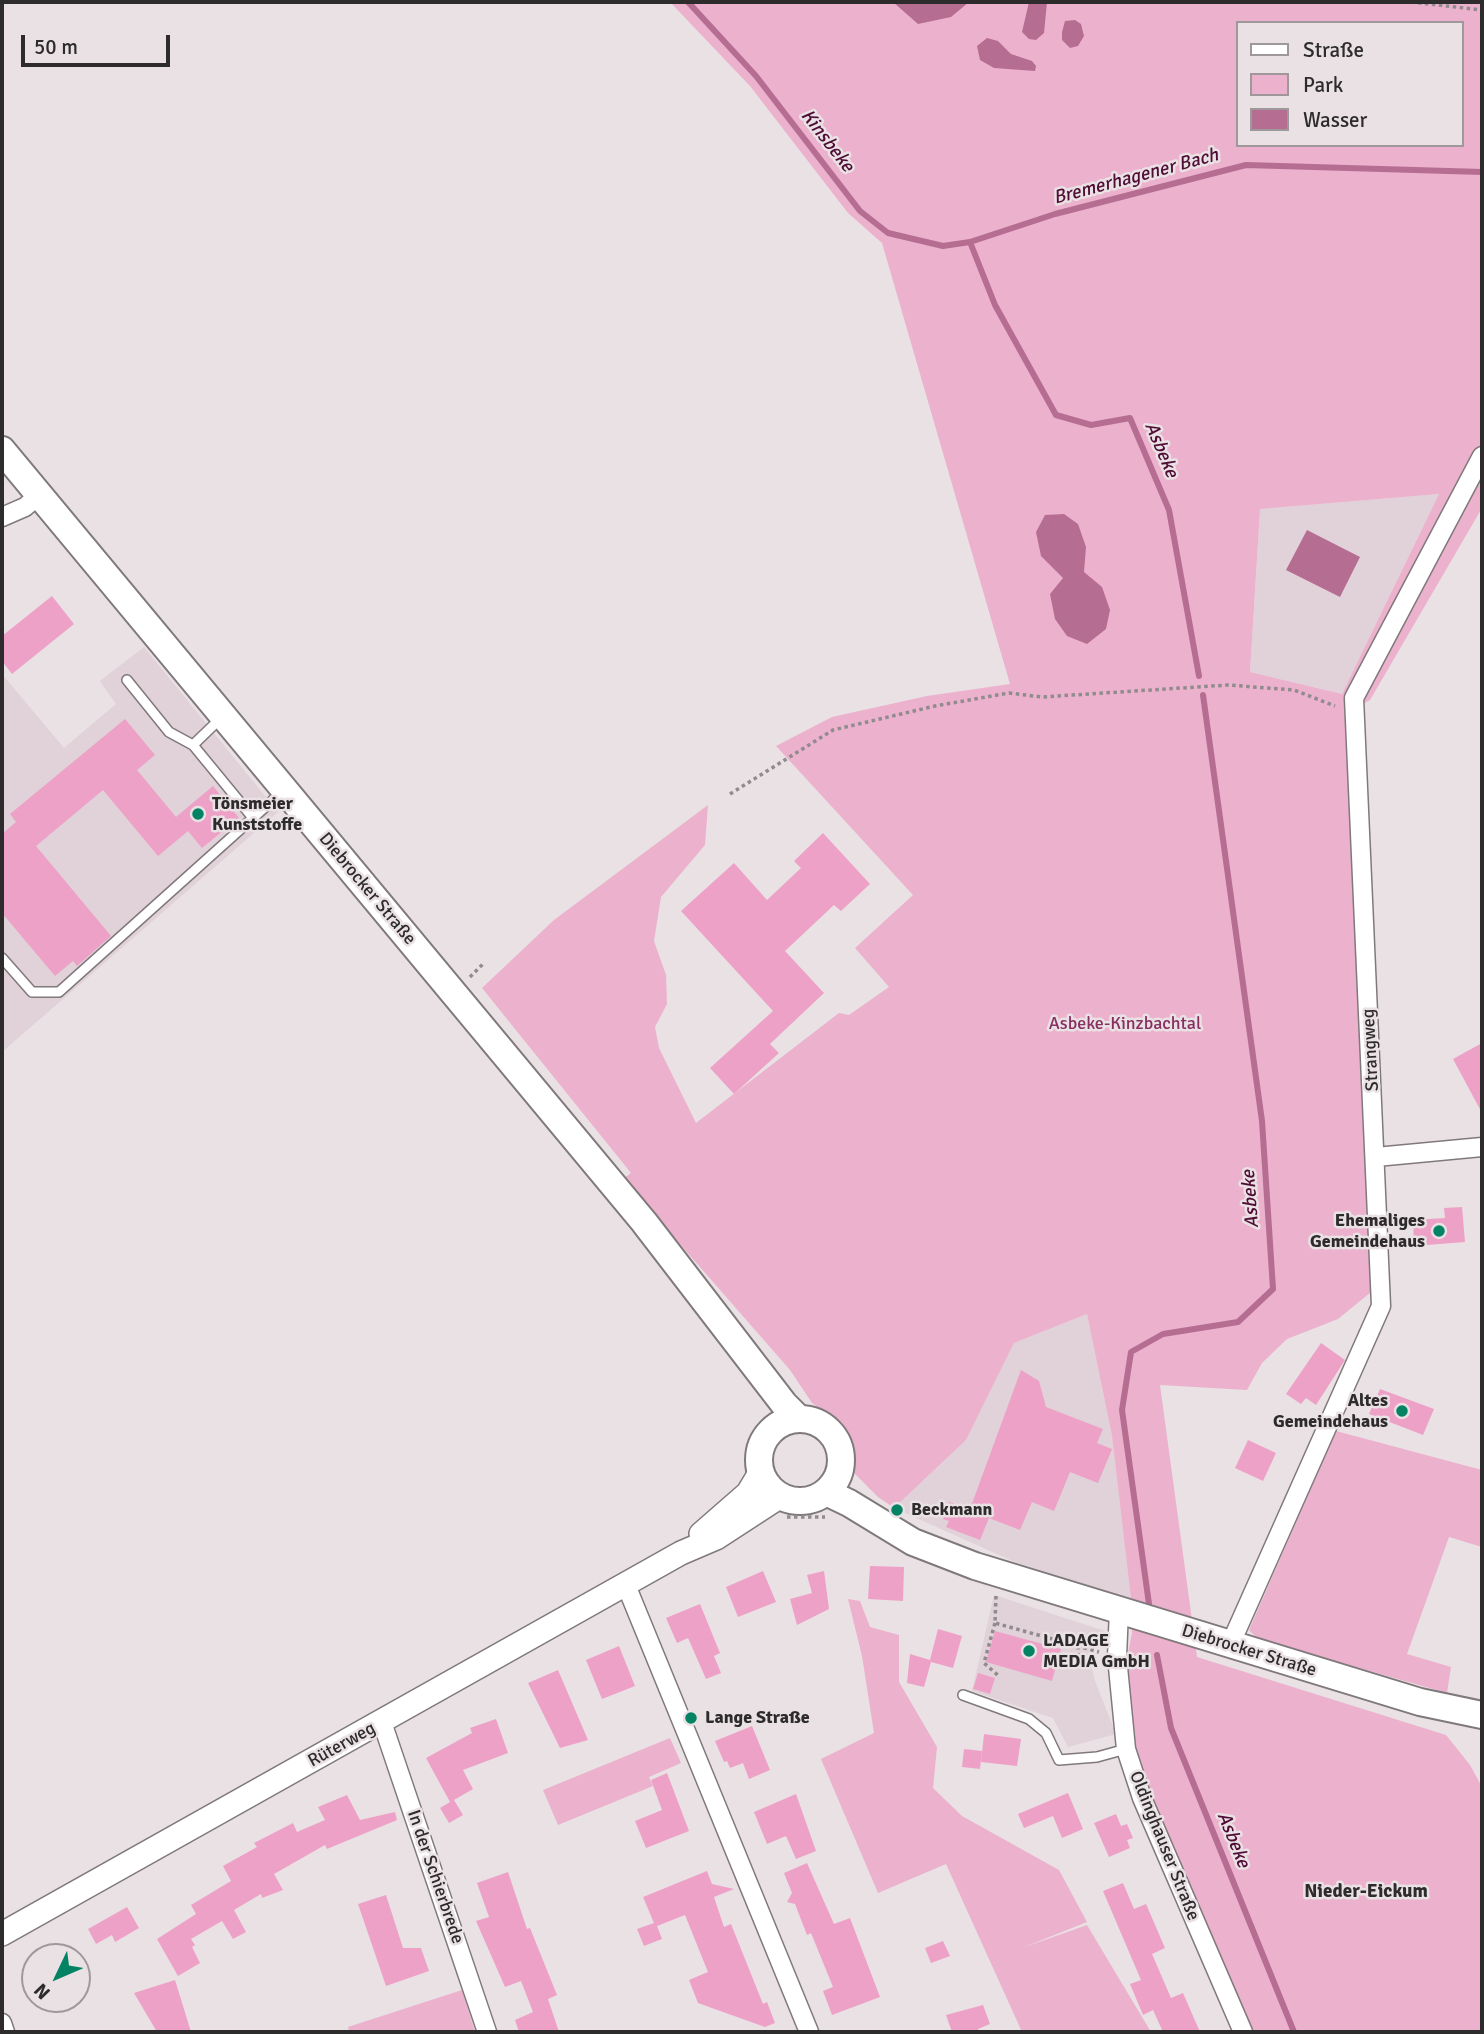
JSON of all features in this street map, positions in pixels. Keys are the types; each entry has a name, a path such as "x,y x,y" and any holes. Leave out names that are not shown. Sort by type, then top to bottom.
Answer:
{"main road":[{"name":"Diebrocker Straße","path":"2,450 644,1222 799,1419"},
{"name":"Diebrocker Straße","path":"729,1330 767,1409 771,1430"},
{"path":"799,1419 821,1426 837,1442 841,1457 832,1494 811,1500 770,1502 767,1486 760,1473 760,1450 771,1430 784,1422 799,1419"},
{"name":"Diebrocker Straße","path":"832,1494 914,1542 939,1549 987,1570 1420,1702 1482,1715"}],"street":[{"name":"Strangweg","path":"1230,1645 1381,1306 1354,698 1482,456"},
{"path":"2,517 25,507 39,495"},
{"path":"1376,1157 1482,1147"},
{"name":"Rüterweg","path":"681,1553 748,1493 760,1473"},
{"name":"Rüterweg","path":"2,1934 681,1553 716,1538 770,1502"},
{"path":"626,1585 808,2032"},
{"name":"Oldinghauser Straße","path":"1119,1610 1117,1657 1126,1749 1142,1798 1243,2032"},
{"name":"In der Schierbrede","path":"382,1722 487,2032"},
{"path":"2,2023 5,2032"}],"lane":[{"path":"127,680 169,732 193,745 253,818"},
{"path":"193,745 223,716"},
{"path":"2,958 32,992 59,992 284,790"},
{"path":"963,1695 1030,1719 1046,1733 1059,1760 1097,1757 1126,1749"}],"path":[{"path":"1411,2 1482,10"},
{"path":"730,794 833,730 935,706 1009,693 1041,697 1228,685 1294,690 1354,714"},
{"path":"770,1502 771,1520 832,1494"},
{"path":"996,1593 995,1623 984,1663 1000,1677"},
{"path":"995,1623 1117,1657"},
{"path":"1078,1646 1079,1657"}],"shaded area":[{"path":"1439,494 1342,694 1250,672 1260,509"},
{"path":"144,647 278,812 2,1052 2,674 64,748 116,704 100,681"},
{"path":"1087,1314 1112,1436 1131,1599 1015,1562 894,1508 966,1440 1014,1343"},
{"path":"994,1595 1105,1631 1107,1647 1089,1644 1090,1661 1116,1734 1068,1747 1053,1718 972,1691"}],"green space":[{"name":"Asbeke-Kinzbachtal","path":"670,2 1482,2 1482,508 1370,700 1358,707 1376,1288 1338,1319 1287,1339 1262,1363 1247,1390 1160,1385 1197,1657 1446,1735 1470,1765 1482,1787 1482,2032 1246,2032 1116,1714 1132,1633 1131,1599 1112,1436 1087,1314 1014,1343 966,1440 894,1508 878,1497 854,1473 850,1440 829,1415 812,1403 790,1370 623,1179 631,1173 482,988 554,920 708,805 705,845 661,897 654,941 666,975 667,1004 655,1027 659,1048 696,1123 839,1013 849,1015 889,987 855,948 913,895 776,746 832,717 927,696 1010,684 882,243 848,213 750,86","holes":["1439,494 1342,694 1250,672 1260,509"]},
{"path":"1336,1431 1482,1470 1482,1547 1449,1537 1407,1654 1451,1667 1447,1693 1258,1639 1249,1630"},
{"path":"848,1599 860,1601 870,1627 899,1635 899,1682 937,1747 933,1788 962,1816 1059,1870 1087,1922 1022,1948 1087,1925 1151,2032 1022,2032 946,1864 878,1893 821,1759 874,1733 862,1656"},
{"path":"670,1738 681,1763 649,1777 653,1786 558,1825 543,1790"},
{"path":"462,1990 475,2032 349,2032 348,2027"}],"water":[{"path":"893,2 969,2 951,17 918,24"},
{"path":"1029,2 1047,2 1044,33 1036,40 1029,39 1022,32"},
{"path":"1075,20 1081,24 1084,36 1078,46 1070,48 1062,40 1062,32 1065,21"},
{"path":"987,38 998,41 1011,54 1032,61 1036,66 1035,71 994,68 980,60 977,46"},
{"path":"1064,514 1078,524 1086,547 1084,572 1102,587 1110,610 1106,629 1087,644 1067,636 1055,619 1050,594 1063,578 1041,556 1036,532 1045,515"},
{"path":"1307,530 1360,557 1340,597 1286,570"}],"building":[{"path":"52,596 74,624 12,674 2,661 2,636"},
{"path":"125,719 155,755 137,770 176,817 213,786 239,818 202,848 188,831 158,856 103,790 36,846 111,936 77,966 73,961 55,976 2,913 2,834 16,822 10,814"},
{"path":"823,833 870,884 841,911 834,905 785,951 824,993 770,1044 779,1053 734,1094 710,1068 773,1011 681,911 734,863 767,900 801,868 794,861"},
{"path":"1482,1043 1482,1113 1453,1059"},
{"name":"Ehemaliges Gemeindehaus","path":"1462,1207 1465,1242 1414,1246 1413,1220 1445,1218 1444,1208"},
{"path":"1321,1343 1345,1360 1316,1405 1306,1398 1301,1404 1286,1394"},
{"path":"1021,1370 1039,1381 1046,1407 1103,1429 1097,1443 1112,1449 1098,1483 1070,1472 1054,1511 1032,1502 1020,1530 989,1518 980,1540 946,1527 949,1521 943,1519 949,1502 970,1509"},
{"name":"Altes Gemeindehaus","path":"1380,1389 1434,1409 1423,1435 1369,1414"},
{"path":"1248,1440 1276,1453 1263,1481 1235,1468"},
{"path":"870,1566 904,1567 903,1601 868,1599"},
{"path":"763,1571 776,1602 738,1617 726,1587"},
{"path":"824,1571 829,1609 797,1625 790,1599 812,1593 807,1575"},
{"path":"700,1604 720,1653 714,1656 721,1673 706,1679 688,1638 677,1643 666,1618"},
{"path":"938,1629 962,1636 953,1668 931,1662 924,1687 907,1683 910,1654 930,1660"},
{"path":"995,1631 1061,1649 1052,1681 986,1662"},
{"path":"619,1646 635,1686 602,1699 586,1660"},
{"path":"558,1670 588,1740 560,1748 528,1683"},
{"path":"978,1673 995,1678 990,1694 973,1689"},
{"path":"496,1719 508,1753 463,1770 473,1789 454,1800 463,1815 449,1823 440,1808 450,1802 426,1758 472,1733 470,1728"},
{"path":"752,1726 770,1770 749,1779 743,1763 730,1768 727,1761 724,1762 715,1741"},
{"path":"984,1734 1021,1739 1017,1766 981,1762"},
{"path":"964,1749 982,1751 980,1769 962,1767"},
{"path":"667,1773 689,1831 646,1848 635,1821 662,1810 651,1780"},
{"path":"1068,1793 1083,1829 1062,1838 1053,1816 1024,1828 1018,1814"},
{"path":"796,1794 816,1851 796,1859 786,1836 767,1844 754,1812"},
{"path":"347,1795 360,1820 395,1812 397,1820 327,1849 325,1845 274,1874 283,1890 262,1898 261,1894 234,1910 246,1932 233,1939 222,1921 191,1939 200,1963 178,1976 157,1939 196,1914 191,1905 231,1881 223,1866 257,1847 254,1843 293,1823 297,1832 325,1820 318,1807"},
{"path":"1116,1814 1121,1826 1127,1824 1133,1838 1127,1840 1130,1848 1109,1857 1094,1823"},
{"path":"807,1863 834,1924 850,1918 880,1997 832,2015 823,1991 833,1987 811,1933 807,1935 795,1904 787,1902 792,1893 784,1873"},
{"path":"707,1871 712,1884 734,1889 714,1897 724,1927 731,1924 763,2004 767,2002 775,2023 765,2027 698,2003 689,1980 708,1972 685,1915 657,1926 662,1939 644,1946 637,1929 654,1923 643,1897"},
{"path":"508,1872 527,1929 530,1928 557,1995 548,1999 559,2032 519,2032 515,2020 533,2012 521,1981 505,1987 476,1921 489,1917 477,1883"},
{"path":"1123,1883 1134,1909 1146,1904 1165,1948 1152,1954 1171,1998 1183,1993 1200,2032 1163,2032 1153,2010 1143,2015 1130,1984 1141,1980 1103,1891"},
{"path":"386,1895 403,1948 421,1948 429,1971 386,1986 358,1904"},
{"path":"127,1907 139,1928 115,1942 112,1935 96,1944 88,1929"},
{"path":"943,1941 950,1956 931,1963 925,1948"},
{"path":"175,1980 191,2032 157,2032 134,1993"},
{"path":"983,2005 990,2024 978,2029 979,2032 952,2032 946,2015"}],"waterway":[{"name":"Bremerhagener Bach","path":"688,2 756,76 860,211 888,233 943,246 970,242 1055,214 1246,165 1482,172"},
{"name":"Asbeke","path":"970,242 995,305 1056,415 1091,425 1130,418 1169,510 1199,676"},
{"name":"Asbeke","path":"1149,1604 1122,1410 1131,1352 1163,1334 1238,1322 1273,1289 1262,1121 1203,695"},
{"name":"Asbeke","path":"1157,1655 1171,1728 1294,2032"}],"place":[{"name":"Tönsmeier Kunststoffe","path":"198,814"},
{"name":"Ehemaliges Gemeindehaus","path":"1439,1231"},
{"name":"Altes Gemeindehaus","path":"1402,1411"},
{"name":"Beckmann","path":"897,1510"},
{"name":"LADAGE MEDIA GmbH","path":"1029,1651"},
{"name":"Lange Straße","path":"691,1718"}],"district":[{"name":"Nieder-Eickum","path":"1366,1892"}],"water label":[{"name":"Kinsbeke","path":"827,141"}]}
